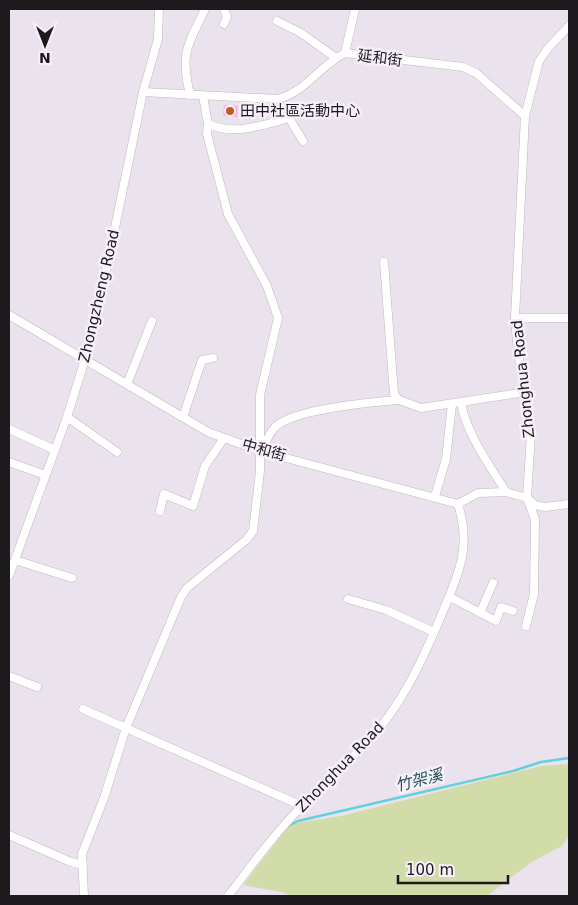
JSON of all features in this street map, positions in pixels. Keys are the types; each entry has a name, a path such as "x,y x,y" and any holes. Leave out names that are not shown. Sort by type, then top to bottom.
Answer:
{"street":[{"name":"Zhongzheng Road","path":"9,576 86,361 143,92 158,39 159,9"},
{"path":"190,95 184,68 185,51 205,9"},
{"path":"224,9 227,18 224,24"},
{"path":"346,53 355,9"},
{"path":"277,20 301,33 336,58"},
{"name":"Zhonghua Road","path":"526,626 534,594 535,568 534,519 527,498 531,433 526,392 518,353 515,318 525,116 539,60 569,26"},
{"name":"延和街","path":"143,92 277,99 287,97 296,92 336,58 346,53 463,68 476,73 525,116"},
{"path":"84,896 82,854 104,798 126,728 181,597 187,588 246,540 252,531 260,451 260,395 278,318 267,286 228,214 207,134 208,124 203,96"},
{"path":"208,124 220,129 242,130 289,118 303,141"},
{"path":"384,262 394,394 399,400"},
{"name":"中和街","path":"9,315 208,432 260,451 435,496 458,504"},
{"path":"515,318 569,318"},
{"path":"127,384 152,321"},
{"path":"183,417 202,360 213,358"},
{"path":"260,451 275,427 291,417 350,404 399,400 421,408 526,392"},
{"path":"461,403 463,415 476,443 506,492"},
{"path":"435,496 446,459 452,404"},
{"path":"67,417 117,452"},
{"path":"9,429 55,450"},
{"path":"160,511 164,494 193,506 205,466 224,438"},
{"path":"9,462 45,475"},
{"path":"458,504 478,492 506,492 527,498 535,505 545,507 569,504"},
{"name":"Zhonghua Road","path":"228,896 302,806 339,772 383,724 418,670 450,597 463,558 464,533 458,504"},
{"path":"15,560 72,578"},
{"path":"480,613 494,582"},
{"path":"450,597 496,621 501,607 513,611"},
{"path":"348,599 386,610 434,632"},
{"path":"9,676 37,687"},
{"path":"83,709 302,806"},
{"path":"9,835 71,862 83,865"}],"green space":[{"path":"569,764 569,835 562,846 530,863 487,896 291,896 282,892 243,885 290,824 341,816 541,766"}],"building":[{"name":"田中社區活動中心","path":"224,105 238,106 237,117 223,116"}],"waterway":[{"name":"竹架溪","path":"286,827 298,821 513,771 541,762 569,758"}],"place":[{"name":"田中社區活動中心","path":"230,111"}]}
